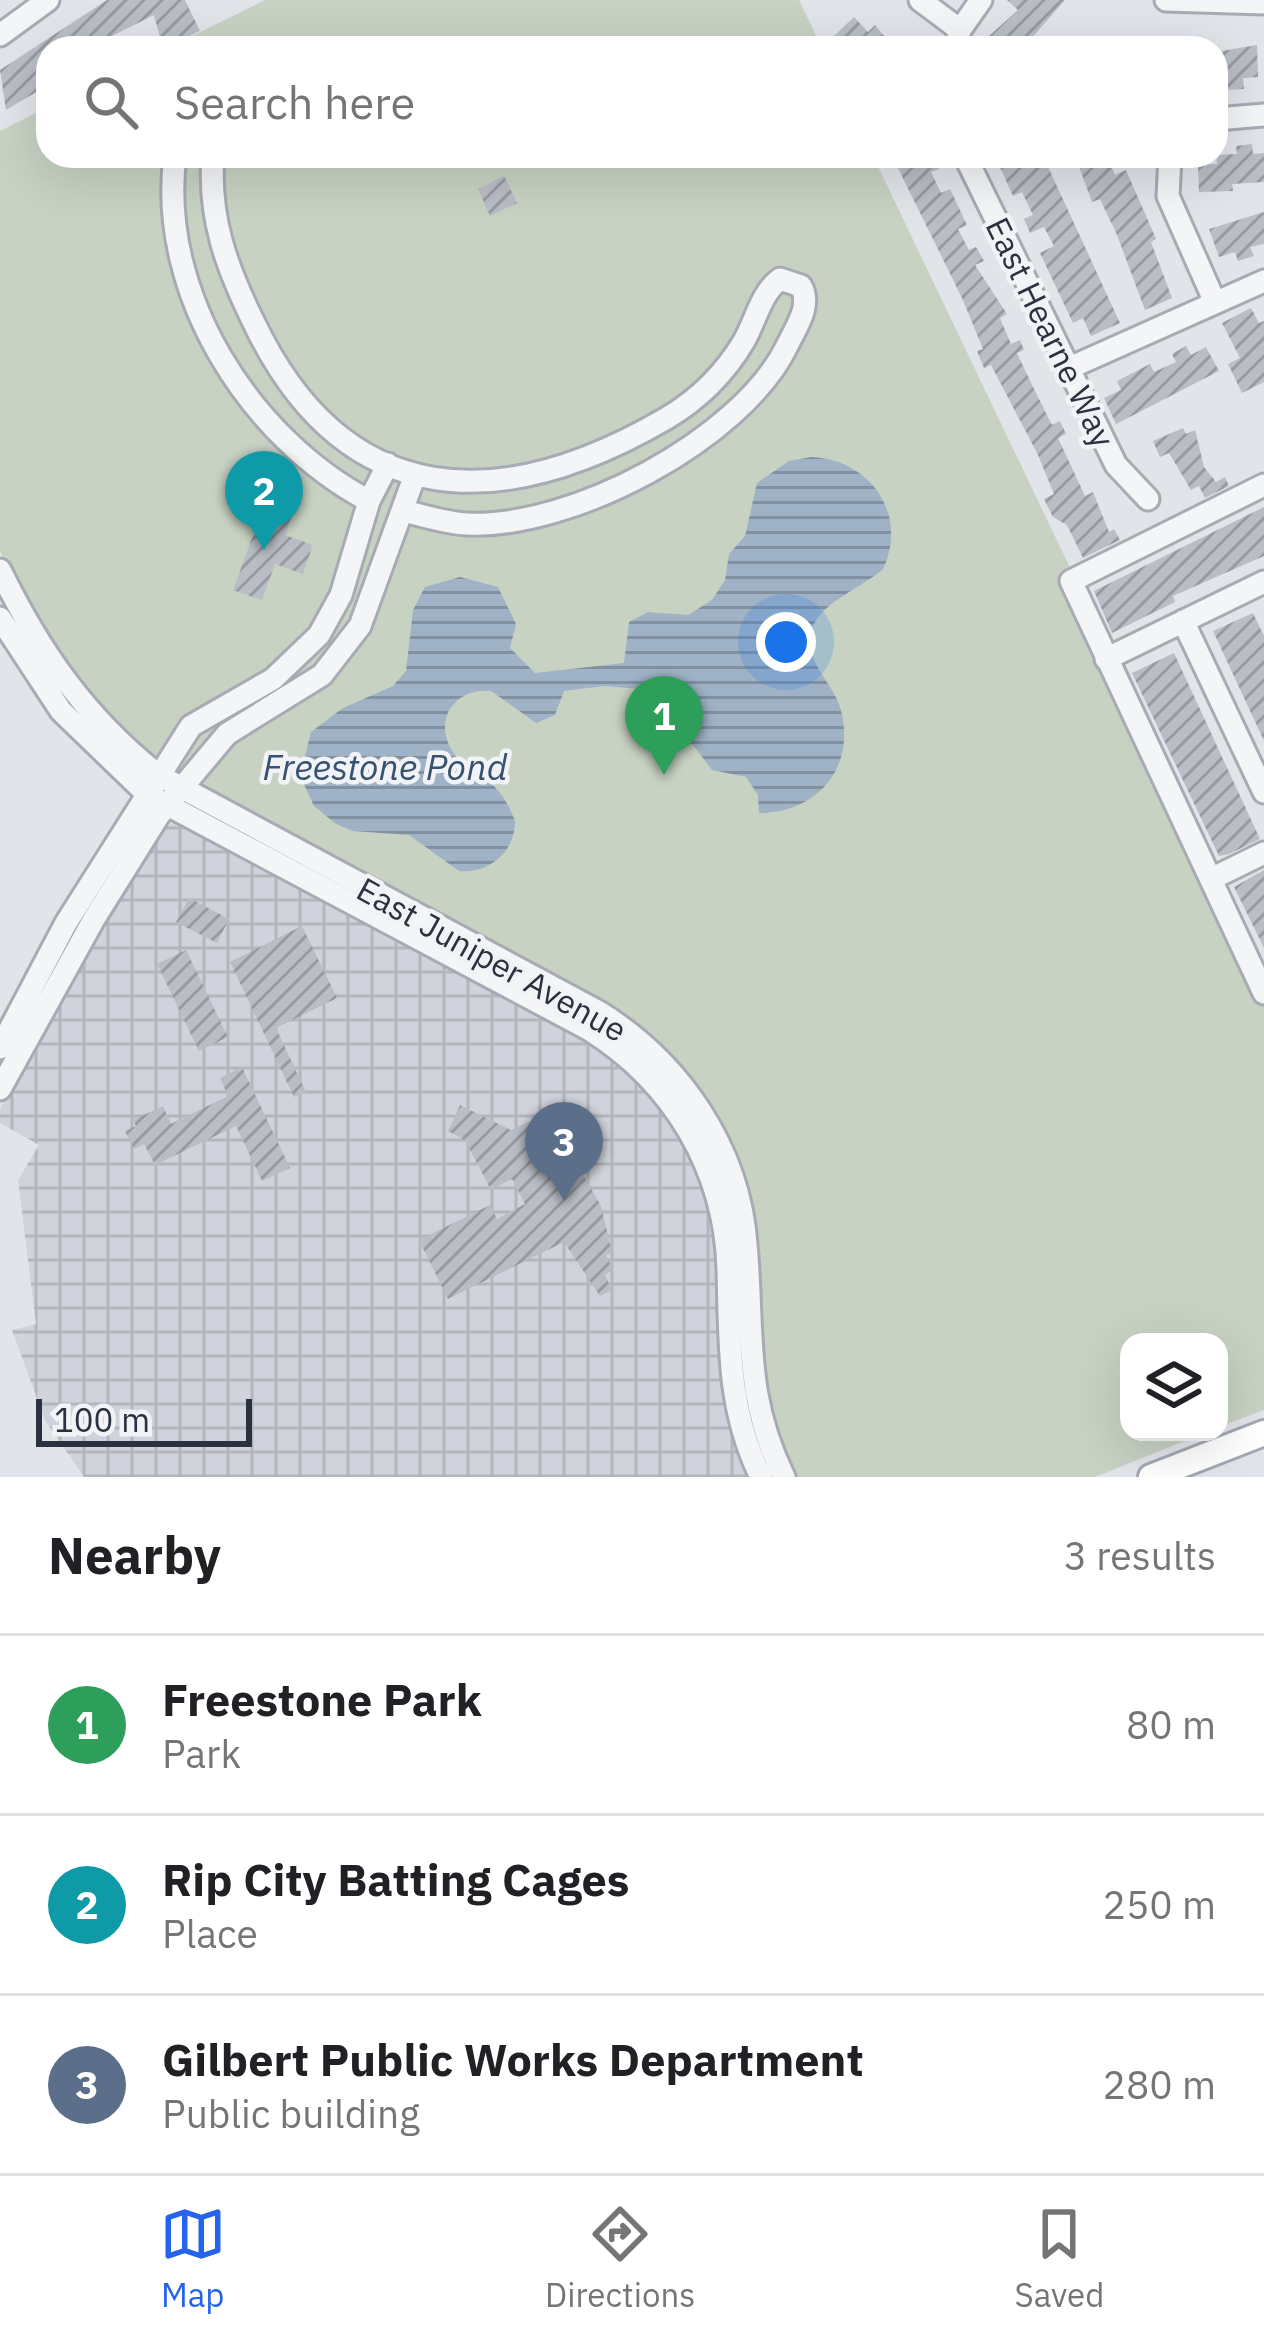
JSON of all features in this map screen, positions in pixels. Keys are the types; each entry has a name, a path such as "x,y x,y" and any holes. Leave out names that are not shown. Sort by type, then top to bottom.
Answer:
{"main road":[{"path":"1151,1477 1264,1433"}],"street":[{"path":"920,0 954,36"},
{"path":"959,36 981,0"},
{"path":"1166,0 1264,3"},
{"path":"0,35 39,3"},
{"path":"1228,118 1264,115"},
{"path":"174,168 172,197 179,250 229,367 263,421 289,448 318,473 369,501"},
{"path":"213,168 223,253 274,362 322,422 388,464 416,475 501,482 573,463 666,419 713,384 744,341 770,286 781,279 801,286 806,296 783,354 740,411 689,451 567,506 522,519 464,524 404,511"},
{"name":"East Hearne Way","path":"971,168 1116,465 1148,499"},
{"path":"1169,168 1168,196 1214,300"},
{"path":"1067,369 1264,281"},
{"path":"0,1089 163,791 191,726 273,679 320,635 341,595 369,501 388,464"},
{"path":"0,1048 66,923 163,791 242,720 296,693 341,653 373,602 416,475"},
{"path":"1264,485 1071,581 1264,993"},
{"name":"East Juniper Avenue","path":"0,570 54,669 163,791 599,1012 627,1030 671,1072 709,1123 737,1194 746,1238 749,1371 761,1424 784,1477"},
{"path":"1106,659 1263,586"},
{"name":"East Juniper Avenue","path":"0,618 61,711 163,791 590,1030 633,1062 671,1104 699,1147 721,1206 733,1394 761,1477"},
{"path":"1183,621 1264,792"},
{"path":"1211,879 1264,854"}],"shaded area":[{"path":"173,823 584,1036 617,1058 668,1113 710,1192 725,1387 753,1477 84,1477 45,1420 12,1330 36,1324 18,1180 39,1145 0,1123 0,1109 77,964 159,831"}],"green space":[{"path":"265,0 799,0 816,36 192,36"},
{"path":"36,113 36,168 879,168 1073,574 1060,581 1264,1006 1264,1410 1228,1424 1228,1333 1120,1333 1120,1441 1185,1441 1095,1477 792,1477 764,1411 755,1245 699,1095 139,751 60,658 0,551 0,131"}],"water":[{"name":"Freestone Pond","path":"811,457 850,467 866,479 887,509 891,528 883,569 835,602 813,626 810,649 837,700 844,731 837,768 814,796 780,811 759,813 758,795 746,777 712,770 693,745 653,734 641,689 604,686 564,691 555,715 536,723 491,691 467,694 451,708 445,728 453,752 492,784 515,821 505,851 490,865 459,871 409,835 353,831 314,806 300,776 311,732 343,708 393,686 406,671 413,610 425,587 460,577 498,587 516,624 510,648 535,673 624,663 629,622 648,612 688,615 712,600 725,580 729,554 745,536 757,483 789,461"}],"building":[{"path":"107,0 185,0 200,31 189,36 160,36 154,15 112,36 52,36"},
{"path":"1007,0 1065,0 1034,36 989,36 1018,10"},
{"path":"854,17 868,32 875,25 884,36 834,36"},
{"path":"1257,45 1258,77 1243,78 1244,89 1228,90 1228,50"},
{"path":"36,46 36,92 6,110 0,70"},
{"path":"1252,144 1253,154 1264,153 1264,182 1232,184 1233,191 1199,192 1198,168 1228,168 1228,154 1237,154 1236,146"},
{"path":"898,168 939,168 931,172 941,193 950,189 967,225 958,229 969,250 976,247 984,261 975,265 1007,314 1000,318 1011,344 1020,340 1024,350 1017,353 1052,425 1060,421 1066,434 1058,438 1085,496 1093,492 1109,532 1114,529 1120,540 1083,558 1067,525 1053,517 1044,499 1054,494 1038,455 991,365 984,368 977,351 983,349"},
{"path":"1000,168 1049,168 1120,323 1091,336 1083,318 1073,323 1040,253 1054,246 1044,227 1030,233 1024,219 1033,215 1022,192 1013,196"},
{"path":"1079,168 1112,168 1115,175 1126,170 1156,239 1151,242 1172,298 1145,310 1100,199 1092,202"},
{"path":"504,176 517,203 490,216 478,189"},
{"path":"1264,212 1264,244 1250,247 1254,256 1238,261 1235,252 1219,257 1209,229"},
{"path":"1251,308 1259,323 1264,321 1264,382 1242,393 1228,364 1240,358 1222,323"},
{"path":"1186,346 1191,355 1206,347 1219,371 1116,424 1104,398 1121,390 1117,381 1150,364 1154,372 1176,362 1172,354"},
{"path":"1183,428 1186,434 1195,430 1204,467 1216,482 1225,477 1229,486 1205,498 1199,486 1191,490 1169,453 1160,457 1153,441"},
{"path":"266,500 294,510 285,535 313,545 303,574 275,564 262,600 233,590"},
{"path":"1264,507 1264,556 1173,596 1175,602 1112,633 1094,591"},
{"path":"1253,613 1264,636 1264,741 1213,631"},
{"path":"1174,653 1260,839 1229,854 1219,856 1132,673"},
{"path":"1264,870 1264,948 1234,887"},
{"path":"189,898 229,919 217,943 176,922"},
{"path":"302,926 337,998 276,1028 306,1092 294,1097 230,962"},
{"path":"186,950 228,1037 199,1051 157,964"},
{"path":"242,1067 290,1168 262,1181 236,1126 155,1165 144,1144 134,1149 125,1131 136,1126 133,1120 163,1106 171,1124 228,1096 220,1078"},
{"path":"460,1105 511,1130 534,1119 540,1133 550,1128 568,1166 573,1164 580,1178 584,1176 601,1206 612,1252 606,1255 613,1270 605,1275 612,1290 600,1296 564,1242 448,1299 419,1240 490,1205 497,1219 525,1204 512,1179 491,1190 465,1140 448,1131"}],"place":[{"name":"Rip City Batting Cages","path":"264,550"},
{"name":"Freestone Park","path":"664,775"},
{"name":"Gilbert Public Works Department","path":"564,1201"}]}
